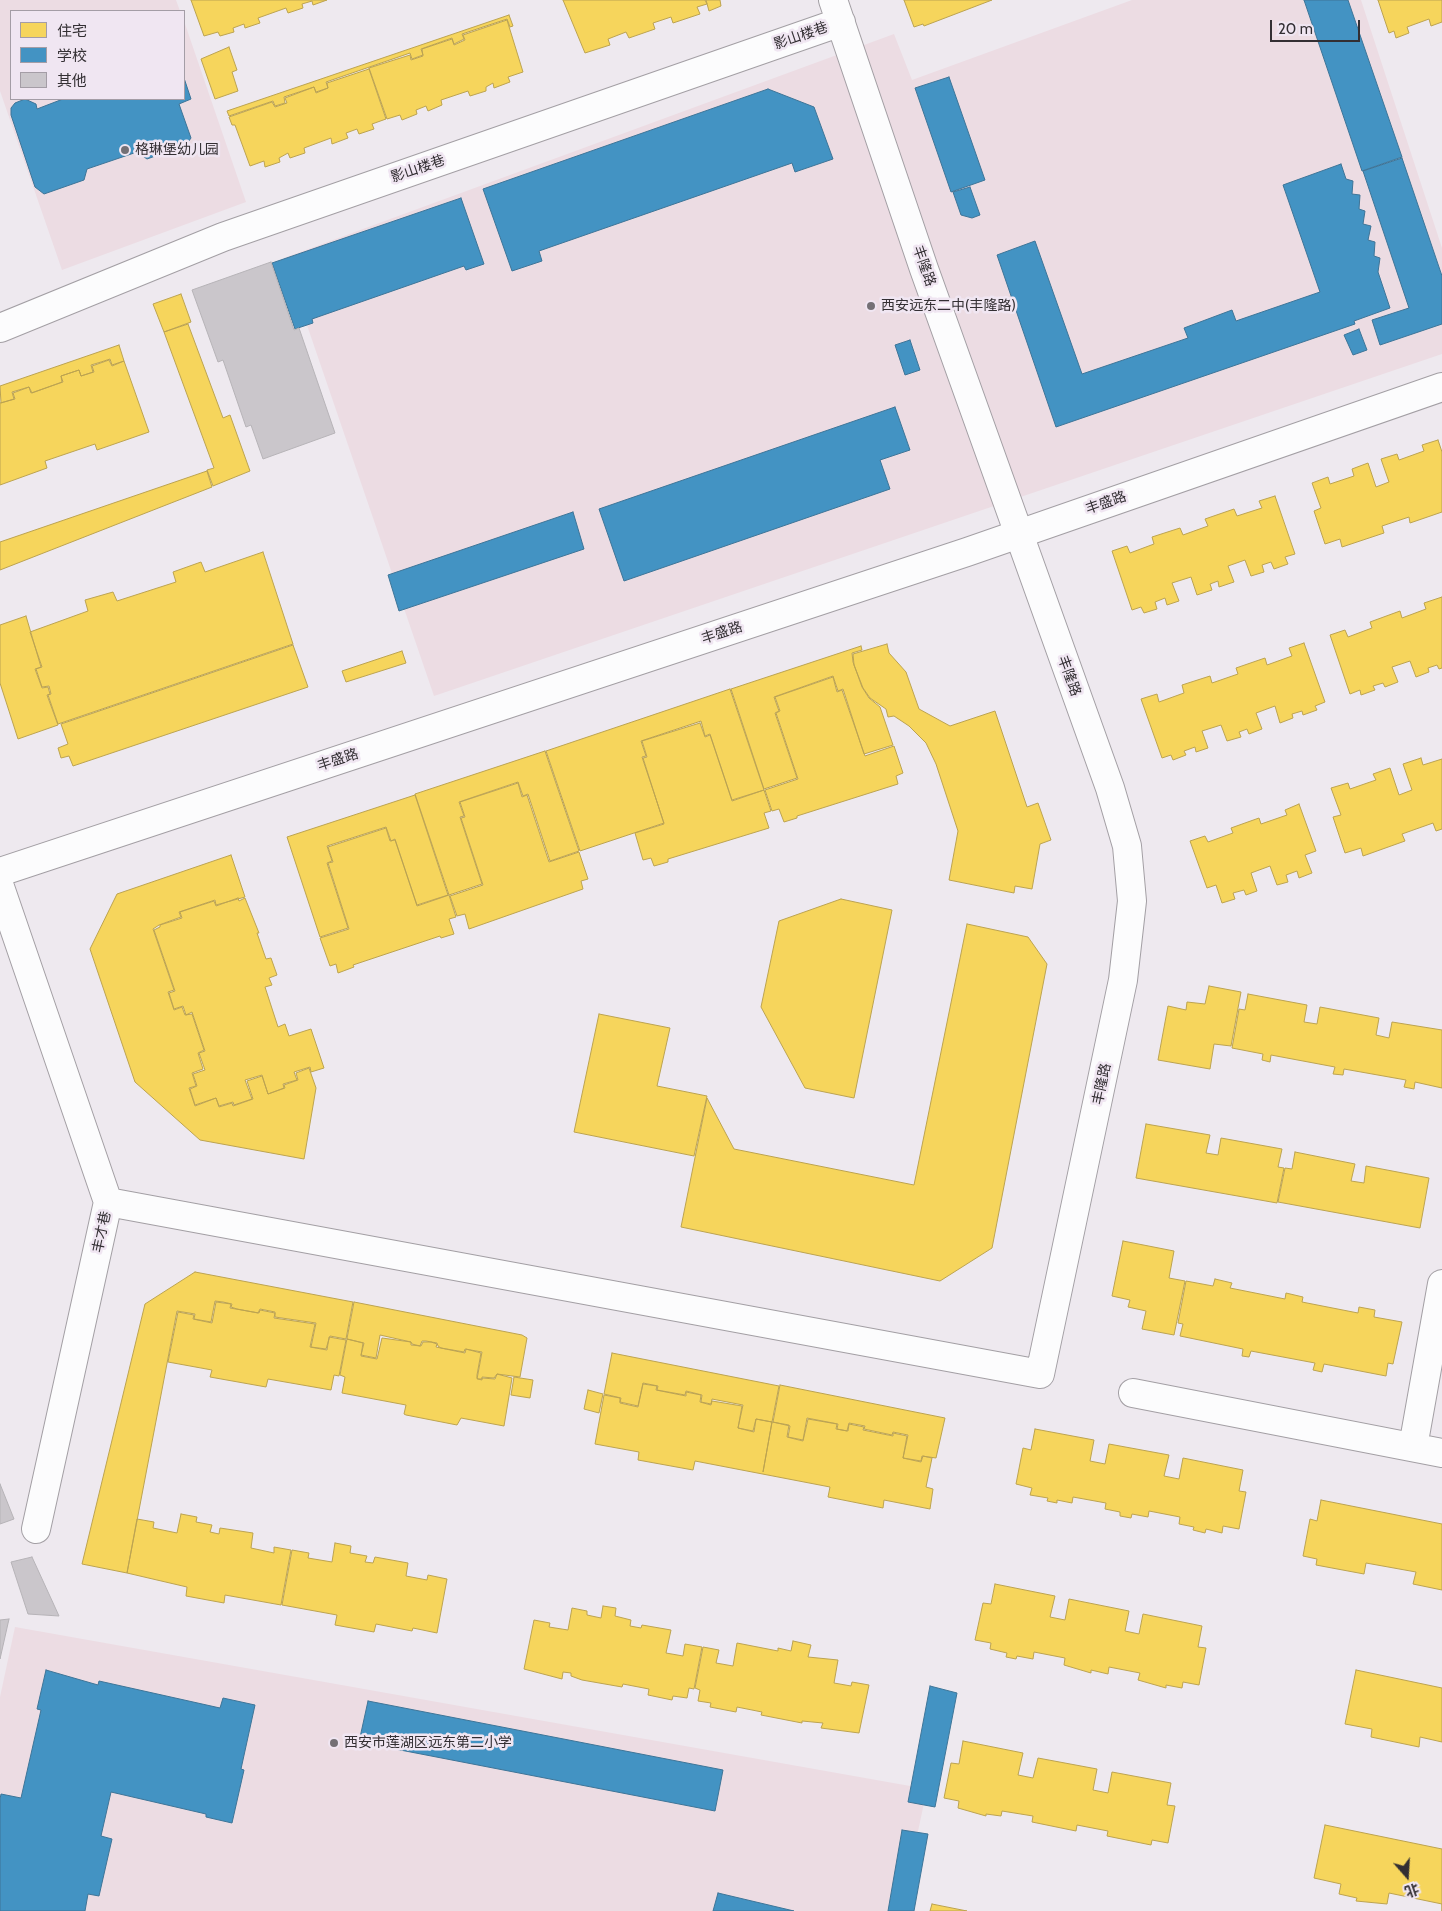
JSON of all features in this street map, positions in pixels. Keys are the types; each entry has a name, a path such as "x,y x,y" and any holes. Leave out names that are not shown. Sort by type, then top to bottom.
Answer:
{"street":[{"name":"影山楼巷","path":"0,328 223,237 837,11"},
{"name":"丰隆路","path":"108,1202 1040,1374 1123,980 1132,901 1127,846 1110,788 924,269 837,11"},
{"name":"丰盛路","path":"0,872 1019,533 1442,387"},
{"name":"丰才巷","path":"0,887 108,1202 36,1529"},
{"path":"1413,1447 1442,1284"},
{"path":"1134,1393 1442,1453"}],"shaded area":[{"name":"格琳堡幼儿园","path":"0,0 176,0 180,10 10,10 10,100 185,100 185,24 246,202 62,270 0,91"},
{"name":"西安远东二中(丰隆路)","path":"1132,0 1361,0 1442,248 1442,354 434,696 284,258 894,34 912,80"},
{"name":"西安市莲湖区远东第二小学","path":"15,1627 927,1789 901,1911 0,1911 0,1697"}],"building: 住宅":[{"path":"191,0 327,0 313,5 312,1 302,4 303,8 288,13 286,8 258,18 260,23 245,28 244,24 233,28 234,32 220,36 218,32 204,36"},
{"path":"563,0 705,0 707,4 697,7 700,14 673,23 671,17 653,23 655,29 629,38 626,32 608,39 610,45 585,53"},
{"path":"706,0 720,0 721,6 709,11"},
{"path":"904,0 992,0 924,26 923,24 914,27"},
{"path":"1378,0 1442,0 1442,22 1431,26 1429,19 1407,27 1409,33 1396,38 1394,31 1389,33"},
{"path":"509,15 513,26 510,27 507,19 462,34 464,39 454,44 452,38 421,49 423,55 412,59 410,53 326,82 328,88 316,92 314,87 284,97 285,103 275,106 273,101 229,116 227,111"},
{"path":"507,20 523,72 508,77 510,82 494,88 493,83 486,87 486,91 470,96 468,91 441,100 442,105 428,111 426,106 416,110 417,114 402,120 400,115 387,119 369,68 410,55 411,60 423,56 422,49 452,39 454,45 465,40 463,35"},
{"path":"229,47 237,70 232,72 238,91 215,99 201,59"},
{"path":"369,69 386,119 372,124 374,129 359,134 357,129 346,133 348,138 332,144 331,138 304,148 305,153 290,158 288,153 279,158 280,162 265,167 264,161 250,166 235,125 232,125 229,117 272,102 275,107 287,103 285,98 314,87 316,93 328,88 327,83"},
{"path":"181,294 191,322 164,332 153,304"},
{"path":"188,324 223,418 230,415 250,471 213,486 207,470 214,468 164,332"},
{"path":"119,345 124,361 112,365 110,359 91,365 93,372 81,376 79,370 61,376 62,382 32,393 29,387 12,392 14,399 1,403 0,386"},
{"path":"109,360 112,366 124,361 149,432 97,450 95,444 45,461 47,468 0,485 0,403 15,399 13,393 29,387 31,393 63,382 61,376 79,370 81,376 94,372 92,366"},
{"path":"1438,440 1442,452 1442,512 1410,523 1409,517 1382,526 1384,533 1342,547 1340,539 1325,544 1314,511 1321,508 1312,483 1328,477 1330,484 1354,476 1352,469 1368,463 1376,487 1389,482 1381,459 1397,454 1399,460 1424,451 1422,445"},
{"path":"207,471 212,487 0,570 0,542"},
{"path":"1275,496 1295,554 1285,557 1288,564 1274,569 1271,562 1262,565 1264,572 1251,576 1245,560 1228,566 1234,582 1219,587 1218,581 1210,584 1212,590 1197,595 1191,577 1172,583 1179,601 1167,605 1165,598 1155,602 1157,609 1144,613 1141,607 1132,610 1112,551 1127,546 1130,553 1154,544 1152,537 1180,528 1183,535 1208,526 1205,519 1234,509 1237,516 1262,508 1259,501"},
{"path":"263,552 293,644 58,724 48,695 51,694 49,686 42,687 36,669 42,667 30,632 88,611 85,600 113,592 117,601 176,582 173,572 201,562 205,572"},
{"path":"1442,597 1442,668 1439,669 1437,665 1428,668 1429,672 1416,677 1410,661 1392,667 1398,682 1385,687 1383,683 1373,686 1375,690 1361,695 1360,690 1350,694 1330,635 1345,630 1348,637 1372,628 1370,622 1400,611 1402,618 1426,609 1424,603"},
{"path":"26,616 41,667 35,669 42,688 48,687 50,694 47,695 58,725 18,739 0,683 0,625"},
{"path":"1304,643 1325,702 1315,706 1317,710 1303,715 1302,711 1292,714 1293,718 1280,723 1275,706 1256,713 1262,729 1249,734 1247,729 1239,732 1241,737 1227,741 1221,725 1202,731 1208,748 1196,752 1195,747 1184,751 1186,755 1173,760 1171,755 1162,758 1141,699 1157,694 1159,702 1184,693 1182,685 1210,676 1212,683 1238,674 1236,668 1265,658 1267,665 1292,656 1289,648"},
{"path":"887,644 889,653 906,672 919,709 950,726 995,711 1027,807 1038,803 1051,840 1040,844 1032,889 1015,886 1014,893 949,880 958,831 936,764 926,743 909,726 894,716 888,717 886,709 870,698 863,688 854,665 853,654"},
{"path":"293,645 308,687 73,766 69,756 61,758 58,748 68,744 61,724"},
{"path":"861,646 862,650 852,653 853,662 862,687 869,698 880,707 893,745 864,754 843,689 838,691 833,676 774,697 779,711 775,713 797,778 764,789 731,689"},
{"path":"402,651 406,663 346,682 342,671"},
{"path":"833,677 837,692 842,690 865,756 894,746 903,773 896,776 898,784 797,816 797,818 784,822 779,809 772,811 765,790 798,779 776,713 780,711 775,697"},
{"path":"730,689 764,790 732,800 710,734 705,736 701,721 641,741 646,756 642,757 664,823 580,851 546,751"},
{"path":"700,723 705,737 710,735 732,801 764,790 771,811 764,813 769,828 668,859 668,862 654,866 651,858 643,860 635,833 664,824 643,758 647,757 642,741"},
{"path":"545,751 579,851 550,861 528,794 523,796 518,782 459,802 464,816 460,817 482,884 449,895 415,794"},
{"path":"1421,758 1423,765 1442,759 1442,829 1436,831 1433,823 1402,834 1405,841 1363,856 1361,848 1345,853 1333,817 1341,815 1331,788 1348,783 1350,789 1376,780 1373,774 1390,768 1399,795 1412,790 1403,764"},
{"path":"518,783 522,797 527,795 549,862 579,852 588,879 581,881 583,889 469,929 465,914 457,916 450,896 483,885 461,818 465,817 460,802"},
{"path":"415,795 448,895 417,905 395,839 391,841 386,827 327,846 332,861 327,863 348,928 320,937 287,837"},
{"path":"1299,804 1316,851 1305,855 1312,873 1299,878 1297,871 1286,875 1288,882 1277,885 1270,866 1251,873 1257,891 1246,895 1244,890 1233,893 1235,899 1222,903 1216,885 1207,888 1190,841 1205,836 1208,842 1233,833 1231,828 1259,818 1261,824 1287,815 1285,810"},
{"path":"386,828 390,841 395,840 417,906 449,895 456,917 449,919 454,934 441,938 440,936 353,965 354,967 338,973 336,964 330,966 320,938 349,929 328,863 333,862 328,847"},
{"path":"231,855 245,897 216,905 215,900 179,912 181,917 153,929 174,990 168,992 174,1010 182,1007 185,1015 192,1014 204,1050 198,1053 203,1069 192,1073 196,1086 189,1088 195,1106 216,1098 219,1107 232,1103 233,1106 253,1099 247,1081 262,1076 268,1094 285,1088 284,1085 298,1080 296,1073 309,1068 316,1088 304,1159 200,1140 135,1082 90,949 117,894"},
{"path":"238,898 239,901 245,898 259,933 257,933 266,959 271,958 277,975 269,978 272,985 265,987 278,1027 285,1024 289,1036 311,1029 324,1068 311,1072 310,1067 294,1072 297,1080 283,1084 284,1088 268,1094 262,1075 245,1080 252,1099 234,1105 233,1102 219,1106 216,1098 195,1105 190,1089 197,1086 193,1074 205,1070 199,1053 205,1051 192,1012 186,1015 183,1006 174,1009 169,993 175,991 154,930 160,927 160,925 182,918 180,912 214,901 216,906"},
{"path":"841,899 892,910 854,1098 805,1088 761,1007 779,921"},
{"path":"967,924 1028,937 1047,964 992,1248 940,1281 681,1227 707,1098 734,1149 914,1185"},
{"path":"1209,986 1241,992 1231,1046 1214,1044 1210,1069 1158,1060 1168,1006 1186,1010 1187,1002 1205,1004"},
{"path":"1248,994 1307,1005 1304,1022 1317,1024 1320,1007 1379,1018 1376,1035 1389,1038 1392,1022 1442,1030 1442,1088 1415,1082 1414,1089 1404,1087 1406,1080 1344,1069 1343,1075 1333,1074 1335,1067 1271,1055 1270,1062 1262,1060 1263,1054 1232,1048 1239,1009 1245,1010"},
{"path":"599,1014 670,1028 657,1086 707,1096 694,1156 574,1132"},
{"path":"1146,1124 1210,1135 1206,1153 1218,1155 1221,1138 1282,1149 1278,1167 1284,1168 1277,1203 1136,1178"},
{"path":"1295,1152 1355,1164 1351,1181 1364,1183 1366,1166 1429,1178 1420,1228 1278,1202 1285,1168 1292,1169"},
{"path":"1123,1241 1174,1251 1169,1278 1185,1281 1174,1335 1142,1329 1146,1311 1128,1307 1130,1300 1112,1296"},
{"path":"195,1272 353,1302 346,1339 330,1336 326,1349 311,1347 316,1323 275,1317 275,1312 260,1309 258,1313 237,1309 231,1307 232,1304 223,1302 215,1301 211,1322 194,1319 195,1314 177,1311 127,1573 82,1564 145,1304"},
{"path":"1215,1279 1232,1283 1230,1288 1285,1299 1286,1293 1303,1297 1302,1302 1358,1313 1359,1307 1375,1310 1374,1317 1402,1322 1393,1364 1388,1363 1386,1376 1324,1364 1322,1372 1313,1370 1315,1363 1251,1351 1249,1357 1242,1356 1243,1349 1180,1336 1183,1324 1178,1323 1186,1281 1213,1286"},
{"path":"216,1302 231,1304 230,1308 259,1313 260,1310 275,1313 274,1318 315,1324 310,1347 327,1350 329,1337 346,1340 339,1376 334,1375 331,1390 268,1379 266,1387 210,1377 212,1370 168,1362 178,1312 194,1315 193,1319 212,1323"},
{"path":"354,1302 522,1335 527,1338 520,1377 497,1374 512,1378 504,1426 461,1418 457,1425 406,1415 404,1414 406,1405 342,1393 345,1377 340,1375","holes":["380,1335 411,1342 382,1338 377,1359 361,1356 376,1358","422,1341 426,1341 437,1343 441,1348 464,1352 466,1349 465,1353 436,1347 437,1344 431,1342 423,1342 420,1346","468,1350 482,1352 477,1378 481,1353"]},
{"path":"612,1353 779,1386 772,1422 756,1419 753,1431 738,1428 743,1405 712,1399 711,1404 701,1402 702,1395 686,1391 685,1395 657,1390 658,1386 643,1383 638,1406 620,1402 621,1398 604,1394"},
{"path":"514,1377 533,1380 530,1398 511,1395"},
{"path":"643,1384 657,1386 656,1390 686,1396 686,1392 701,1395 700,1402 711,1405 712,1401 742,1406 738,1428 754,1432 756,1419 789,1425 787,1437 803,1441 808,1419 837,1424 836,1429 848,1431 849,1424 864,1427 863,1430 893,1436 893,1433 907,1436 903,1458 921,1462 923,1456 932,1458 926,1487 933,1489 930,1509 884,1500 883,1508 828,1497 830,1487 695,1461 693,1470 638,1460 639,1452 595,1444 604,1395 620,1398 620,1403 638,1407"},
{"path":"780,1385 945,1418 936,1458 922,1456 921,1461 903,1458 908,1435 893,1432 892,1435 864,1429 865,1426 849,1423 847,1431 837,1429 838,1424 807,1418 803,1440 788,1437 790,1426 773,1422"},
{"path":"588,1390 603,1394 599,1413 584,1409"},
{"path":"1035,1429 1094,1440 1090,1461 1105,1464 1109,1444 1169,1455 1164,1476 1179,1479 1183,1458 1243,1470 1239,1491 1246,1492 1239,1529 1223,1526 1222,1533 1206,1529 1205,1533 1193,1530 1194,1527 1179,1524 1180,1517 1149,1511 1148,1517 1132,1514 1131,1518 1120,1516 1120,1512 1105,1509 1106,1503 1073,1497 1072,1503 1057,1500 1057,1503 1047,1501 1048,1498 1030,1495 1032,1488 1016,1484 1023,1448 1031,1450"},
{"path":"1321,1500 1442,1524 1442,1590 1413,1584 1416,1572 1366,1563 1364,1574 1316,1565 1317,1559 1303,1556 1310,1519 1317,1521"},
{"path":"181,1514 197,1517 196,1522 212,1525 210,1532 219,1534 220,1528 253,1533 251,1548 274,1553 274,1547 291,1550 281,1605 225,1595 224,1603 186,1596 187,1587 127,1573 137,1519 154,1522 153,1528 177,1533"},
{"path":"335,1543 351,1546 350,1553 367,1556 365,1562 373,1563 375,1557 408,1563 406,1576 427,1580 428,1575 447,1579 437,1633 413,1628 412,1631 376,1624 374,1632 335,1625 337,1615 282,1605 292,1550 309,1553 308,1558 332,1562"},
{"path":"995,1584 1055,1596 1050,1617 1065,1620 1069,1599 1129,1611 1125,1631 1139,1634 1143,1614 1202,1626 1198,1647 1206,1648 1199,1685 1183,1682 1182,1688 1166,1685 1166,1688 1138,1680 1140,1673 1109,1667 1108,1674 1091,1670 1091,1673 1064,1665 1065,1658 1034,1652 1033,1659 1017,1656 1016,1659 1006,1657 1007,1653 990,1649 991,1643 975,1640 983,1603 991,1604"},
{"path":"603,1606 616,1608 615,1616 631,1620 630,1626 641,1628 642,1625 671,1630 666,1653 683,1656 685,1644 702,1647 694,1689 689,1688 687,1698 673,1696 672,1700 648,1695 649,1689 623,1684 622,1687 582,1680 571,1676 571,1673 563,1672 562,1679 524,1669 534,1620 550,1623 549,1627 568,1630 572,1608 587,1611 587,1615 601,1618"},
{"path":"793,1641 811,1645 808,1657 838,1660 834,1683 851,1686 852,1682 869,1685 859,1733 821,1728 823,1723 802,1721 802,1723 761,1715 762,1712 737,1707 736,1712 710,1707 711,1703 698,1701 700,1690 695,1688 703,1647 719,1650 716,1663 733,1666 737,1643 778,1651 778,1648 791,1651"},
{"path":"1356,1670 1442,1688 1442,1742 1420,1737 1419,1747 1371,1737 1372,1729 1345,1724"},
{"path":"963,1741 1023,1753 1018,1775 1033,1778 1038,1758 1097,1769 1093,1790 1108,1793 1112,1772 1171,1783 1167,1805 1175,1806 1168,1843 1152,1840 1151,1845 1107,1836 1108,1831 1077,1825 1076,1831 1032,1822 1033,1816 1002,1811 1001,1816 986,1814 986,1816 958,1808 959,1801 944,1798 951,1763 959,1764"},
{"path":"1325,1825 1442,1849 1442,1904 1389,1893 1387,1904 1356,1901 1357,1898 1339,1894 1341,1884 1314,1878"},
{"path":"932,1904 967,1911 930,1911"}],"building: 学校":[{"path":"1304,0 1348,0 1402,157 1362,171"},
{"path":"949,77 985,180 951,192 915,88"},
{"path":"185,81 191,99 179,104 191,138 186,145 147,159 137,152 87,169 84,180 44,194 35,187 11,115 11,108 15,103 22,100 36,104 37,109 60,100 185,100"},
{"path":"768,89 814,107 833,159 795,172 792,163 539,251 542,261 512,271 483,189"},
{"path":"1402,158 1442,276 1442,324 1380,345 1372,320 1409,308 1363,171"},
{"path":"1341,164 1346,179 1353,181 1352,194 1360,195 1359,209 1365,211 1363,224 1371,226 1368,240 1375,242 1374,256 1380,258 1378,272 1390,308 1354,321 1355,324 1056,427 997,255 1035,241 1082,374 1188,338 1184,328 1232,310 1236,321 1320,292 1283,185"},
{"path":"970,187 980,215 972,218 961,215 953,192"},
{"path":"461,198 484,264 466,270 464,266 312,319 313,323 295,329 272,263"},
{"path":"1359,329 1367,350 1353,355 1344,335"},
{"path":"910,340 920,370 905,375 895,345"},
{"path":"895,407 910,450 880,460 890,489 624,581 599,509"},
{"path":"573,512 584,549 399,611 388,575"},
{"path":"46,1670 98,1685 99,1681 220,1708 223,1698 255,1705 241,1769 244,1770 232,1823 206,1817 206,1814 111,1792 101,1836 112,1839 99,1896 88,1894 85,1911 0,1911 0,1799 1,1794 21,1798 41,1710 37,1709"},
{"path":"930,1686 957,1693 935,1807 908,1802"},
{"path":"368,1701 723,1770 715,1811 359,1742"},
{"path":"902,1830 928,1834 914,1911 888,1911"},
{"path":"718,1893 794,1911 713,1911"}],"building: 其他":[{"path":"271,262 294,330 299,328 335,433 263,459 251,425 246,427 223,360 218,362 192,290"},
{"path":"0,1484 14,1519 0,1524"},
{"path":"32,1557 59,1616 28,1614 11,1562"},
{"path":"9,1619 0,1659 0,1620"}],"place":[{"name":"格琳堡幼儿园","path":"125,150"},
{"name":"西安远东二中(丰隆路)","path":"871,306"},
{"name":"西安市莲湖区远东第二小学","path":"334,1743"}]}
